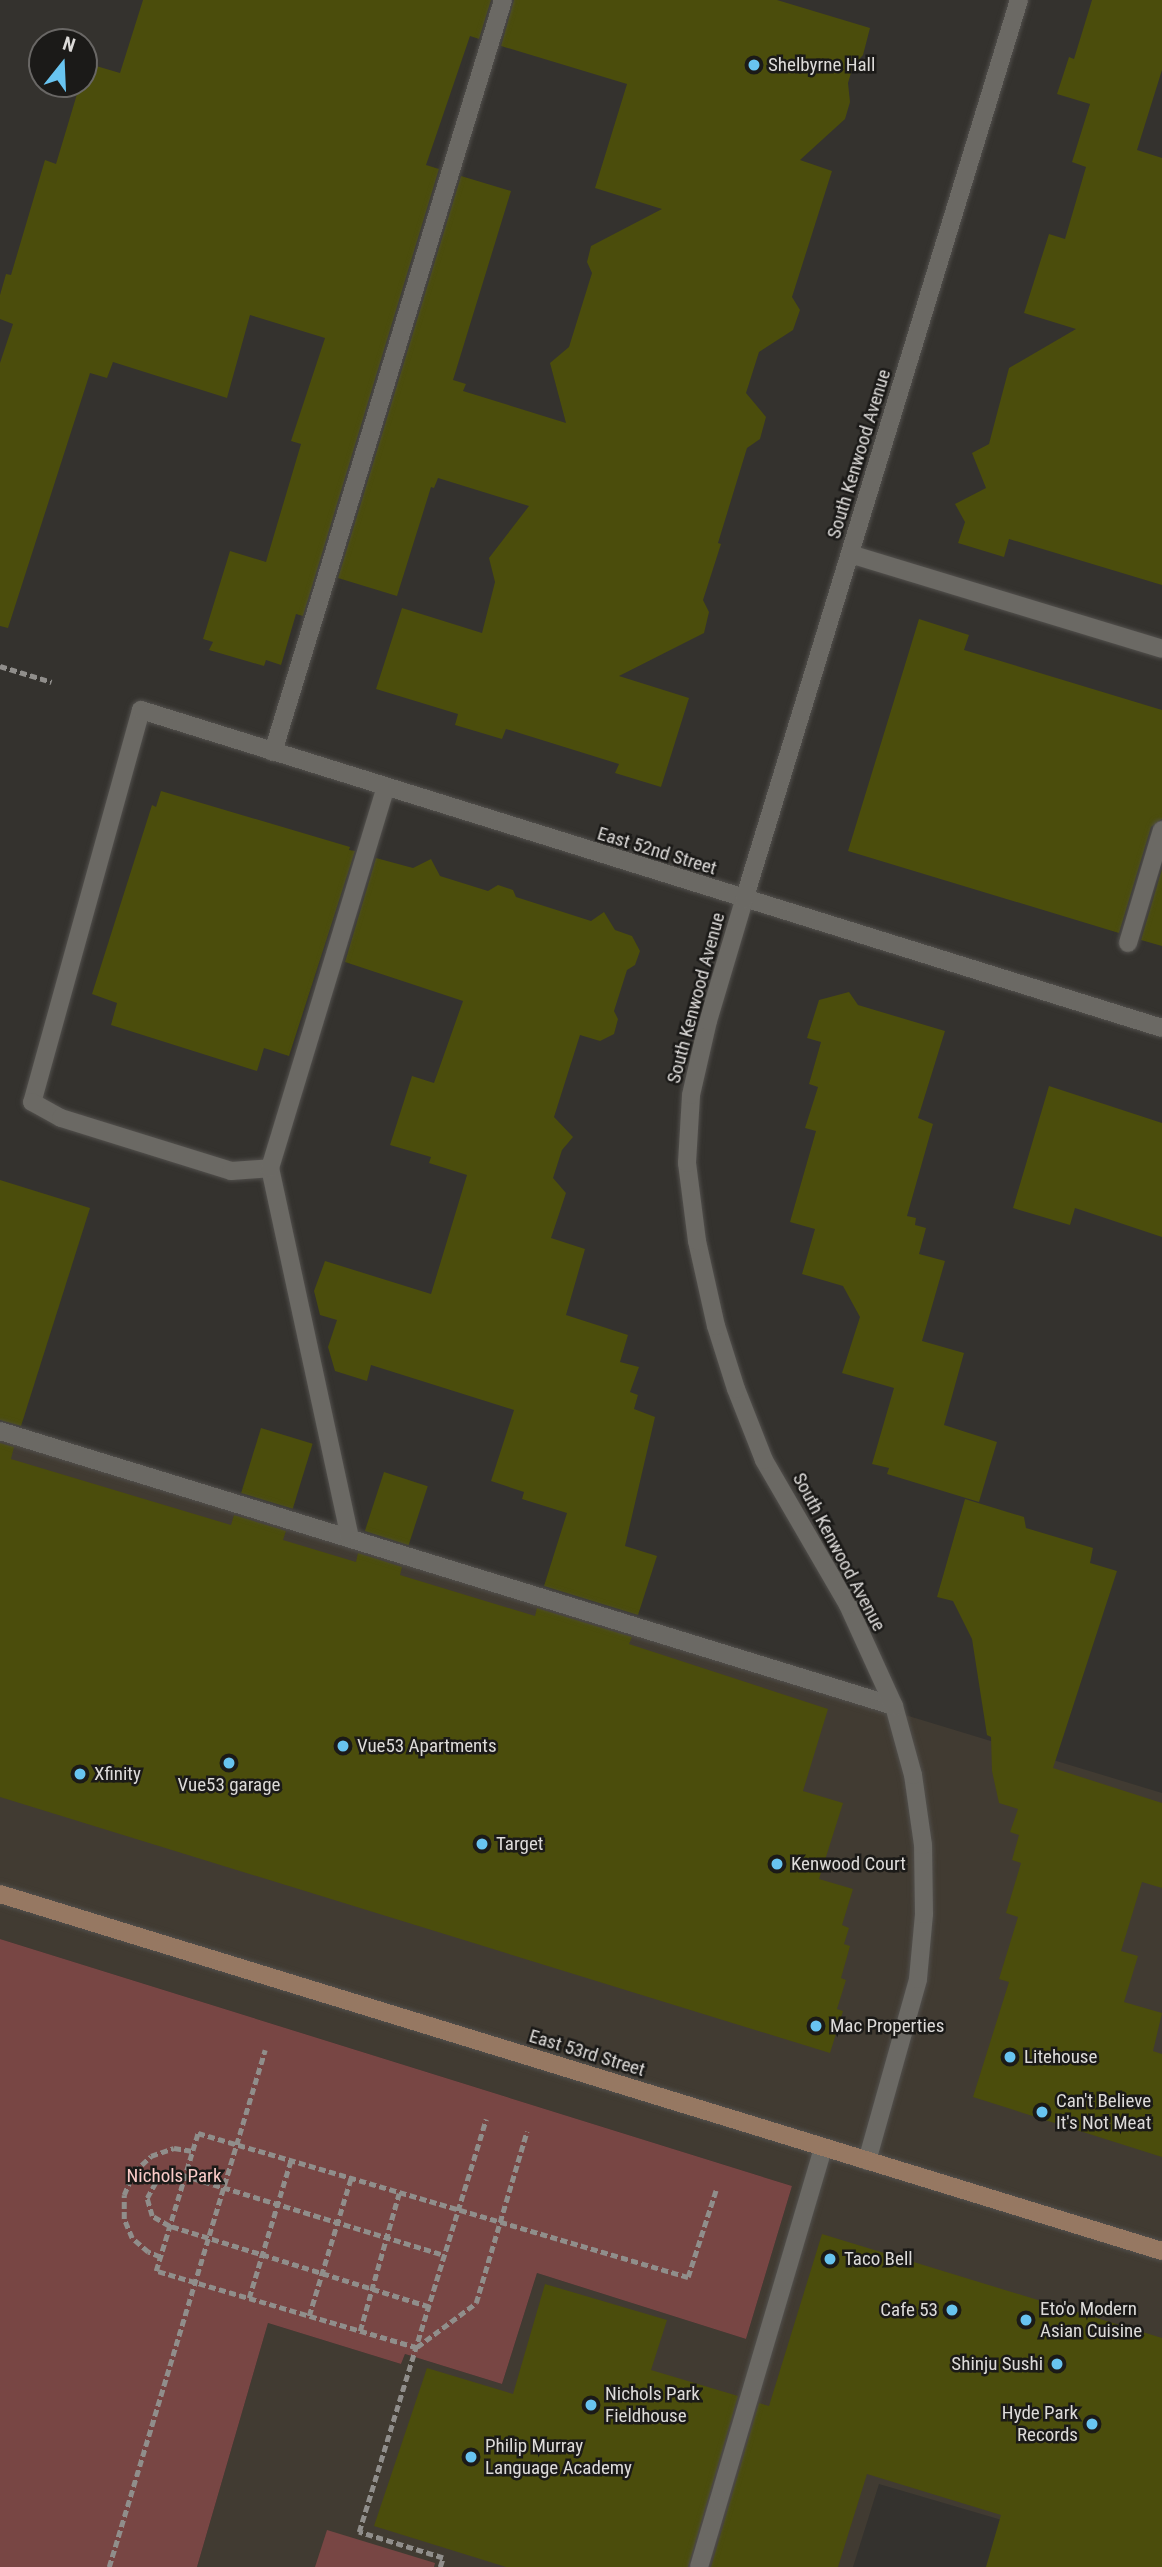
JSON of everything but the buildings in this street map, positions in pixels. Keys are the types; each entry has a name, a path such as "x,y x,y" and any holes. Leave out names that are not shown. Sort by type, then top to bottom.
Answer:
{"main road":[{"name":"East 53rd Street","path":"0,1894 1162,2251"}],"street":[{"path":"273,752 503,0"},
{"name":"South Kenwood Avenue","path":"867,2161 918,1979 924,1914 923,1845 915,1787 894,1706 848,1605 764,1460 736,1389 716,1326 697,1241 687,1163 691,1095 708,1021 744,900 1020,0"},
{"path":"850,554 1162,649"},
{"name":"East 52nd Street","path":"270,1168 231,1171 61,1118 32,1102 141,710 1162,1028"},
{"path":"349,1538 270,1168 386,787"},
{"path":"1128,943 1162,830"},
{"path":"0,1431 894,1706"},
{"path":"699,2567 823,2148"}],"path":[{"path":"0,666 52,682"},
{"path":"109,2567 265,2050"},
{"path":"440,2567 443,2558 359,2532 486,2119"},
{"path":"417,2348 476,2303 527,2131"},
{"path":"417,2348 156,2271 198,2133 688,2277 716,2190"},
{"path":"160,2257 148,2252 132,2238 124,2219 124,2195 134,2172 152,2156 174,2148 192,2151"},
{"path":"248,2298 291,2160"},
{"path":"429,2307 169,2226 152,2216 147,2198 160,2175 173,2172 186,2174 445,2255"},
{"path":"309,2316 351,2178"},
{"path":"360,2331 399,2193"}],"shaded area":[{"path":"0,1440 1162,1793 1162,2567 879,2484 853,2567 197,2567 268,2323 401,2364 405,2354 502,2384 537,2273 746,2339 792,2186 0,1939"}],"green space":[{"name":"Nichols Park","path":"0,1939 792,2186 746,2339 537,2273 502,2384 405,2354 401,2364 268,2323 197,2567 0,2567"},
{"path":"327,2530 435,2563 434,2567 315,2567"}],"place":[{"name":"Shelbyrne Hall","path":"754,65"},
{"name":"Vue53 Apartments","path":"343,1746"},
{"name":"Vue53 garage","path":"229,1763"},
{"name":"Xfinity","path":"80,1774"},
{"name":"Target","path":"482,1844"},
{"name":"Kenwood Court","path":"777,1864"},
{"name":"Mac Properties","path":"816,2026"},
{"name":"Litehouse","path":"1010,2057"},
{"name":"Can't Believe It's Not Meat","path":"1042,2112"},
{"name":"Taco Bell","path":"830,2259"},
{"name":"Cafe 53","path":"952,2310"},
{"name":"Eto'o Modern Asian Cuisine","path":"1026,2320"},
{"name":"Shinju Sushi","path":"1057,2364"},
{"name":"Nichols Park Fieldhouse","path":"591,2405"},
{"name":"Hyde Park Records","path":"1092,2424"},
{"name":"Philip Murray Language Academy","path":"471,2457"}]}
